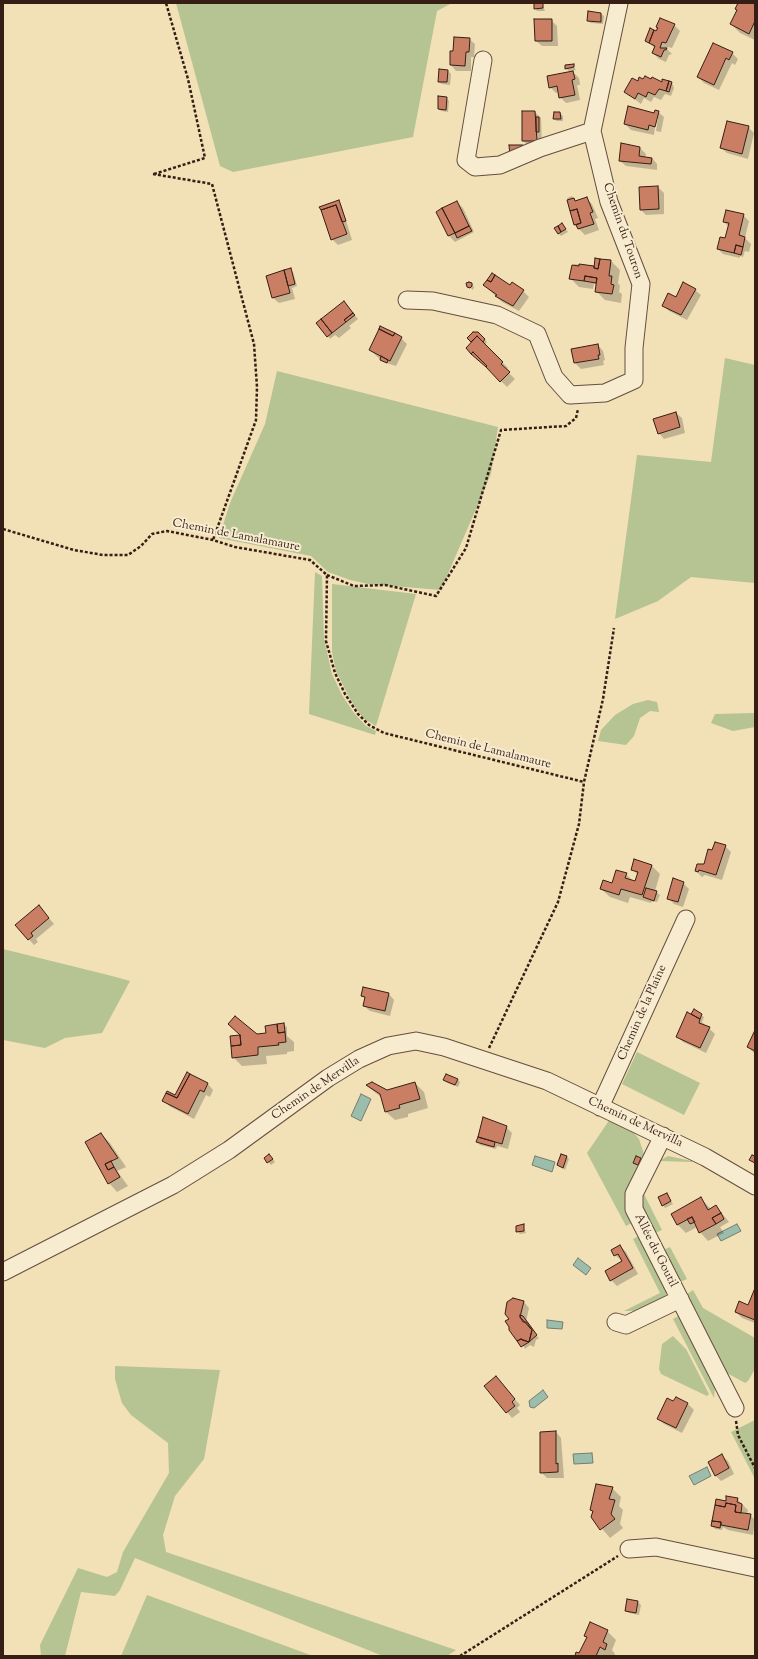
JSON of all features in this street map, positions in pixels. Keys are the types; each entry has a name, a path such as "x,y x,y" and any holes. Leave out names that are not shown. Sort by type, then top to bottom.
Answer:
{"street":[{"name":"Chemin du Touron","path":"570,395 605,393 634,380 634,348 641,284 609,202 592,131 619,3"},
{"path":"483,60 466,160 475,167 500,165 540,148 592,131"},
{"path":"406,300 433,301 497,315 536,334 554,377 570,395"},
{"name":"Chemin de la Plaine","path":"600,1107 686,919"},
{"name":"Chemin de Mervilla","path":"3,1272 173,1185 229,1150 328,1078 359,1059 388,1046 416,1041 444,1047 484,1059 547,1082 663,1136 705,1157 755,1186"},
{"name":"Allée du Goutil","path":"663,1136 634,1194 634,1209 735,1408"},
{"name":"Allée du Goutil","path":"616,1322 626,1325 680,1299"},
{"path":"629,1549 656,1547 755,1568"}],"path":[{"path":"166,3 188,79 205,158 153,174 212,184 254,344 257,387 256,420 213,540"},
{"path":"327,575 354,586 385,585 436,596 466,548 501,430 566,426 576,418 579,410 570,395"},
{"name":"Chemin de Lamalamaure","path":"3,529 74,550 103,555 128,555 141,546 152,534 167,532 213,540 235,547 310,560 327,575 326,641 335,673 345,694 358,714 369,725 384,733 584,782"},
{"path":"484,1059 558,902 579,824 584,782 603,699 614,628"},
{"path":"735,1408 738,1435 755,1468"},
{"path":"460,1656 629,1549"}],"green space":[{"path":"176,3 452,3 437,11 413,137 233,172 220,166"},
{"path":"725,358 755,365 755,583 691,577 658,601 615,619 637,455 711,462"},
{"path":"277,371 498,427 491,474 441,590 368,584 350,580 328,572 311,556 219,538 230,503 265,424"},
{"path":"315,572 322,576 324,639 332,674 342,695 354,713 366,726 376,731 375,735 309,714"},
{"path":"332,584 416,594 376,726 363,718 350,699 336,671 332,652"},
{"path":"648,700 657,702 659,712 650,711 640,718 634,736 626,745 598,741 601,730 615,715 633,704"},
{"path":"755,713 755,727 733,731 711,723 715,714"},
{"path":"3,949 130,981 102,1033 65,1038 45,1048 3,1040"},
{"path":"637,1052 700,1083 684,1115 622,1084"},
{"path":"610,1119 634,1133 639,1139 644,1154 641,1158 636,1156 633,1162 638,1165 627,1188 625,1199 626,1209 632,1223 626,1226 587,1153"},
{"path":"668,1156 692,1162 659,1161"},
{"path":"655,1160 659,1161 644,1194 662,1230 653,1234 638,1207"},
{"path":"639,1236 667,1291 664,1301 645,1311 624,1311 660,1293 633,1239"},
{"path":"670,1247 687,1279 678,1283 661,1251"},
{"path":"693,1290 703,1308 755,1338 755,1369 748,1381 745,1383 727,1373 721,1366 684,1296"},
{"path":"680,1315 715,1386 714,1398 673,1319"},
{"path":"673,1336 686,1349 709,1394 707,1396 661,1374 659,1369 662,1344"},
{"path":"115,1366 220,1370 204,1459 175,1496 163,1535 166,1552 456,1650 447,1656 383,1656 135,1558 120,1590 115,1596 81,1592 65,1656 41,1656 40,1645 78,1568 107,1577 117,1572 123,1552 169,1473 168,1443 131,1415 122,1403 115,1379"},
{"path":"755,1420 755,1479 731,1432"},
{"path":"147,1595 313,1656 121,1656"}],"shaded area":[{"path":"361,1094 371,1099 361,1121 351,1116"},
{"path":"535,1156 555,1162 552,1172 532,1165"},
{"path":"737,1224 741,1231 721,1241 717,1234"},
{"path":"578,1258 591,1268 586,1275 573,1265"},
{"path":"547,1320 563,1322 562,1329 547,1328"},
{"path":"543,1390 548,1397 534,1408 530,1407 529,1401"},
{"path":"592,1453 593,1463 574,1464 573,1454"},
{"path":"707,1467 711,1476 694,1485 689,1476"}],"building":[{"path":"534,3 543,3 543,8 534,9"},
{"path":"738,3 755,3 755,21 749,34 730,24 737,10 735,9"},
{"path":"588,11 601,13 601,22 587,21"},
{"path":"660,18 675,24 666,43 662,42 660,48 667,48 664,50 661,57 652,53 655,46 649,43 654,30 656,31 658,28 656,27"},
{"path":"534,19 552,19 552,41 535,41"},
{"path":"650,28 654,30 649,43 645,41"},
{"path":"454,37 470,38 469,52 466,52 465,66 450,65 450,51 453,51"},
{"path":"713,43 733,52 729,60 726,58 714,85 697,77"},
{"path":"574,64 574,67 565,69 565,65"},
{"path":"439,69 448,70 447,82 438,82"},
{"path":"573,71 575,79 572,80 575,95 559,98 557,86 549,88 547,76"},
{"path":"645,76 651,79 652,77 662,82 662,79 669,81 666,91 659,89 655,95 648,92 646,97 638,93 635,99 624,92 632,78 638,81 639,77 643,79"},
{"path":"669,81 672,82 669,92 666,91"},
{"path":"438,96 447,97 446,110 438,109"},
{"path":"628,106 654,113 655,110 659,111 655,127 649,125 648,130 624,124"},
{"path":"522,111 535,111 537,141 522,141"},
{"path":"554,112 560,112 561,119 553,119"},
{"path":"536,117 539,117 539,132 536,132"},
{"path":"727,121 749,126 742,154 720,148"},
{"path":"621,143 640,147 639,156 652,158 651,164 619,161"},
{"path":"509,145 523,145 523,152 510,156"},
{"path":"658,186 659,209 640,210 639,187"},
{"path":"587,197 593,212 590,213 594,224 578,229 576,225 581,223 577,209 570,211 567,200 574,198 575,201"},
{"path":"339,200 346,221 342,222 336,205 321,210 319,207"},
{"path":"457,201 469,226 455,233 442,208"},
{"path":"336,205 347,234 331,240 321,210"},
{"path":"442,208 455,233 448,236 436,212"},
{"path":"577,209 581,223 574,225 570,211"},
{"path":"726,210 744,214 739,235 745,237 743,247 736,245 734,253 717,249 720,237 725,238 729,223 723,222"},
{"path":"562,223 566,229 561,232 558,226"},
{"path":"469,226 472,231 457,238 455,233"},
{"path":"558,226 561,232 558,234 554,228"},
{"path":"736,245 743,247 741,255 734,253"},
{"path":"595,258 600,259 598,269 594,268"},
{"path":"600,259 611,260 609,276 612,276 611,284 614,285 612,294 595,292 597,278 585,276 584,281 569,279 572,265 579,266 579,264 594,266 594,268 598,269"},
{"path":"291,268 295,284 288,286 284,270"},
{"path":"284,270 290,293 272,298 266,276"},
{"path":"492,273 495,275 491,282 487,280"},
{"path":"495,275 510,285 512,282 524,290 513,306 495,296 497,295 483,285 487,280 491,282"},
{"path":"585,276 597,278 596,283 584,281"},
{"path":"683,282 696,289 681,315 662,306 668,293 676,297"},
{"path":"466,283 472,283 470,288 467,287"},
{"path":"344,301 353,313 344,320 346,322 332,333 321,319"},
{"path":"353,313 355,315 346,322 344,320"},
{"path":"321,319 332,333 327,337 316,323"},
{"path":"380,326 395,333 393,336 379,329"},
{"path":"379,329 393,336 395,333 402,337 390,361 369,350"},
{"path":"473,332 478,332 485,339 483,342 477,336 471,342 467,338"},
{"path":"477,336 503,362 501,364 510,372 500,382 473,352 471,354 466,348"},
{"path":"598,344 600,355 598,355 599,359 574,363 571,349"},
{"path":"473,352 487,366 486,367 471,354"},
{"path":"381,356 388,360 387,363 380,360"},
{"path":"676,412 680,427 658,434 653,419"},
{"path":"715,842 726,845 716,875 699,870 698,872 695,871 697,864 704,864 708,849 712,850"},
{"path":"634,859 652,865 642,895 621,889 619,895 600,889 603,880 612,883 616,870 627,873 625,878 635,881 638,872 631,870"},
{"path":"673,878 684,882 678,902 667,899"},
{"path":"646,888 657,891 654,901 643,897"},
{"path":"39,905 49,918 31,933 33,936 28,940 15,925"},
{"path":"363,987 389,993 385,1011 363,1006 365,997 361,996"},
{"path":"694,1009 702,1014 700,1019 691,1014"},
{"path":"687,1012 700,1019 699,1023 710,1027 700,1048 676,1037"},
{"path":"235,1016 257,1034 266,1033 265,1026 277,1024 278,1033 285,1032 286,1042 278,1043 279,1045 258,1047 258,1055 232,1058 231,1046 241,1045 240,1035 228,1024"},
{"path":"284,1023 285,1032 278,1033 277,1024"},
{"path":"755,1030 755,1051 747,1047"},
{"path":"240,1035 241,1045 231,1046 230,1036"},
{"path":"187,1072 190,1074 177,1098 166,1093 167,1091 175,1095"},
{"path":"190,1074 208,1083 204,1092 200,1090 188,1114 162,1101 166,1093 177,1098"},
{"path":"446,1074 458,1079 455,1085 443,1080"},
{"path":"372,1082 387,1090 415,1082 420,1099 399,1105 400,1108 385,1112 380,1094 366,1085"},
{"path":"483,1117 507,1126 502,1144 478,1137"},
{"path":"101,1133 118,1158 105,1164 108,1170 114,1167 120,1177 108,1184 85,1142"},
{"path":"478,1137 495,1142 494,1147 476,1142"},
{"path":"269,1154 273,1159 267,1163 264,1158"},
{"path":"561,1154 567,1156 563,1168 557,1165"},
{"path":"752,1155 755,1156 755,1163 749,1160"},
{"path":"636,1156 641,1158 638,1165 633,1163"},
{"path":"111,1161 114,1167 108,1170 105,1164"},
{"path":"667,1193 671,1201 662,1206 658,1197"},
{"path":"701,1197 708,1210 716,1205 721,1213 712,1218 716,1224 699,1233 692,1217 677,1225 671,1214"},
{"path":"721,1213 724,1219 716,1224 712,1218"},
{"path":"692,1217 695,1222 690,1224 687,1219"},
{"path":"524,1224 524,1231 516,1232 516,1226"},
{"path":"620,1245 633,1268 610,1281 605,1271 622,1261 618,1254 614,1256 611,1250"},
{"path":"755,1288 755,1320 735,1312 739,1301 748,1305"},
{"path":"513,1298 524,1301 520,1317 532,1330 529,1342 521,1339 517,1341 509,1330 509,1327 505,1321 509,1319 505,1314 507,1302"},
{"path":"520,1315 523,1316 537,1335 529,1342 532,1330 526,1322 523,1322"},
{"path":"521,1339 529,1342 521,1347 517,1341"},
{"path":"496,1376 515,1399 512,1402 515,1406 506,1413 484,1386"},
{"path":"676,1397 688,1403 676,1428 657,1419 667,1398 673,1401"},
{"path":"556,1431 556,1464 558,1463 558,1472 540,1473 540,1432"},
{"path":"722,1454 729,1468 715,1476 708,1462"},
{"path":"596,1484 613,1487 609,1499 615,1500 611,1514 615,1519 600,1530 591,1517 593,1511 590,1510"},
{"path":"726,1496 738,1498 737,1502 742,1504 741,1513 735,1512 736,1505 726,1503 725,1507 715,1505 716,1499 726,1501"},
{"path":"726,1503 736,1505 735,1512 751,1514 748,1530 721,1525 721,1522 712,1521 715,1505 725,1507"},
{"path":"712,1521 721,1522 720,1528 711,1526"},
{"path":"627,1599 638,1601 636,1613 625,1611"},
{"path":"590,1622 608,1630 603,1642 607,1644 605,1650 600,1647 596,1656 575,1656 576,1652 579,1653 587,1637 584,1636"}]}
